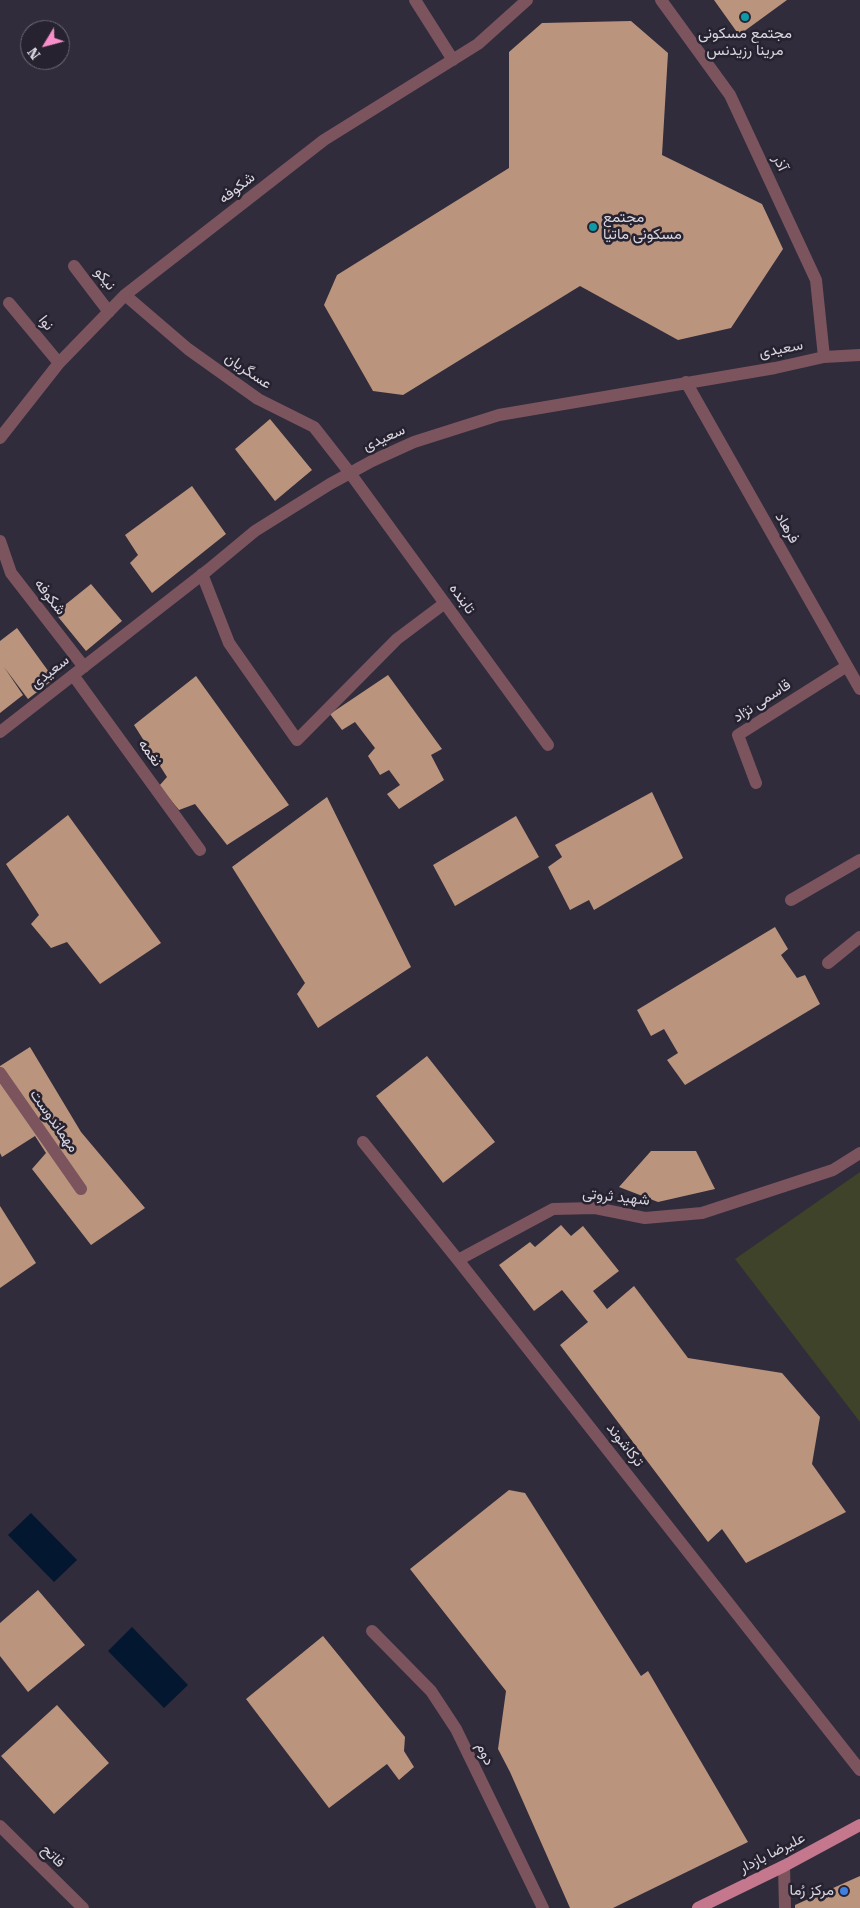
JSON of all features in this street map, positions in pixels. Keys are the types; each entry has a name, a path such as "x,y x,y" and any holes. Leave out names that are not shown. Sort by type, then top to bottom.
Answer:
{"main road":[{"name":"علیرضا بازدار","path":"698,1908 784,1866 860,1825"}],"street":[{"path":"415,0 453,60"},
{"name":"شکوفه","path":"0,438 58,363 125,295 324,140 478,44 527,0"},
{"name":"آذر","path":"661,0 730,95 816,280 824,357"},
{"name":"نیکو","path":"74,266 109,312"},
{"name":"عسگریان","path":"125,295 188,349 258,399 314,427 350,473"},
{"name":"نوا","path":"9,303 58,363"},
{"name":"سعیدی","path":"0,732 255,531 350,473 414,442 499,415 775,368 824,357 860,355"},
{"name":"فرهاد","path":"686,382 860,689"},
{"name":"تابنده","path":"350,473 548,745"},
{"name":"شکوفه","path":"0,541 11,573 84,666"},
{"path":"202,574 229,642 297,740 391,644 445,603"},
{"name":"قاسمی نژاد","path":"756,783 738,735 847,666"},
{"name":"نغمه","path":"73,675 200,850"},
{"path":"792,900 860,860"},
{"path":"828,963 860,937"},
{"name":"مهماندوست","path":"0,1073 81,1189"},
{"name":"ترکاشوند","path":"363,1142 860,1770"},
{"name":"شهید ثروتی","path":"458,1260 553,1209 595,1208 645,1218 702,1213 833,1170 860,1153"},
{"name":"دوم","path":"372,1631 431,1692 456,1729 543,1908"},
{"name":"فاتح","path":"0,1826 83,1908"},
{"path":"784,1866 785,1908"}],"green space":[{"path":"860,1172 860,1422 735,1259"}],"water":[{"path":"31,1513 77,1560 54,1582 8,1535"},
{"path":"132,1627 188,1685 164,1708 108,1651"}],"building":[{"name":"مجتمع مسکونی مرینا رزیدنس","path":"714,0 787,0 739,35"},
{"name":"مجتمع مسکونی ماتیا","path":"631,21 668,53 662,155 762,204 783,249 731,328 678,340 580,286 403,395 373,391 324,305 337,275 509,168 509,52 542,23"},
{"path":"270,419 312,470 275,501 235,449"},
{"path":"192,486 226,534 152,593 130,563 138,555 125,535"},
{"path":"91,584 122,621 86,651 55,613"},
{"path":"17,628 54,679 28,699 4,667 23,695 0,713 0,641"},
{"path":"388,675 442,749 431,755 444,780 399,809 387,794 400,785 389,770 380,775 368,756 375,748 355,722 342,730 330,714"},
{"path":"196,676 289,805 227,845 195,804 179,810 159,786 167,777 134,725"},
{"path":"652,792 683,858 594,910 589,900 570,910 548,867 562,857 555,845"},
{"path":"327,797 411,967 318,1028 297,994 305,983 232,867"},
{"path":"68,815 161,943 100,984 67,942 51,948 31,924 39,915 6,864"},
{"path":"516,816 539,857 455,906 433,865"},
{"path":"775,927 788,949 781,955 797,978 805,975 820,1004 685,1085 667,1060 678,1053 664,1029 651,1036 637,1010"},
{"path":"30,1047 81,1132 145,1208 91,1245 32,1169 46,1153 35,1136 2,1157 0,1153 0,1066"},
{"path":"427,1056 495,1142 443,1183 376,1096"},
{"path":"651,1151 696,1151 715,1189 658,1202 619,1187"},
{"path":"0,1206 36,1263 0,1288"},
{"path":"561,1225 571,1236 583,1226 619,1271 593,1291 607,1309 634,1286 688,1358 782,1373 820,1417 812,1464 846,1512 746,1563 722,1529 708,1542 560,1345 588,1322 562,1290 534,1311 499,1265 530,1242 535,1247"},
{"path":"509,1490 525,1493 641,1676 648,1671 748,1842 613,1908 570,1908 498,1749 506,1691 410,1569"},
{"path":"38,1590 85,1645 28,1692 0,1656 0,1623"},
{"path":"323,1636 405,1737 404,1751 414,1767 399,1780 387,1764 329,1808 246,1699"},
{"path":"57,1705 109,1763 54,1814 1,1756"},
{"name":"مرکز رُما","path":"860,1876 860,1908 795,1908 795,1905"}],"place":[{"name":"مجتمع مسکونی مرینا رزیدنس","path":"745,17"},
{"name":"مجتمع مسکونی ماتیا","path":"593,227"},
{"name":"مرکز رُما","path":"844,1891"}]}
